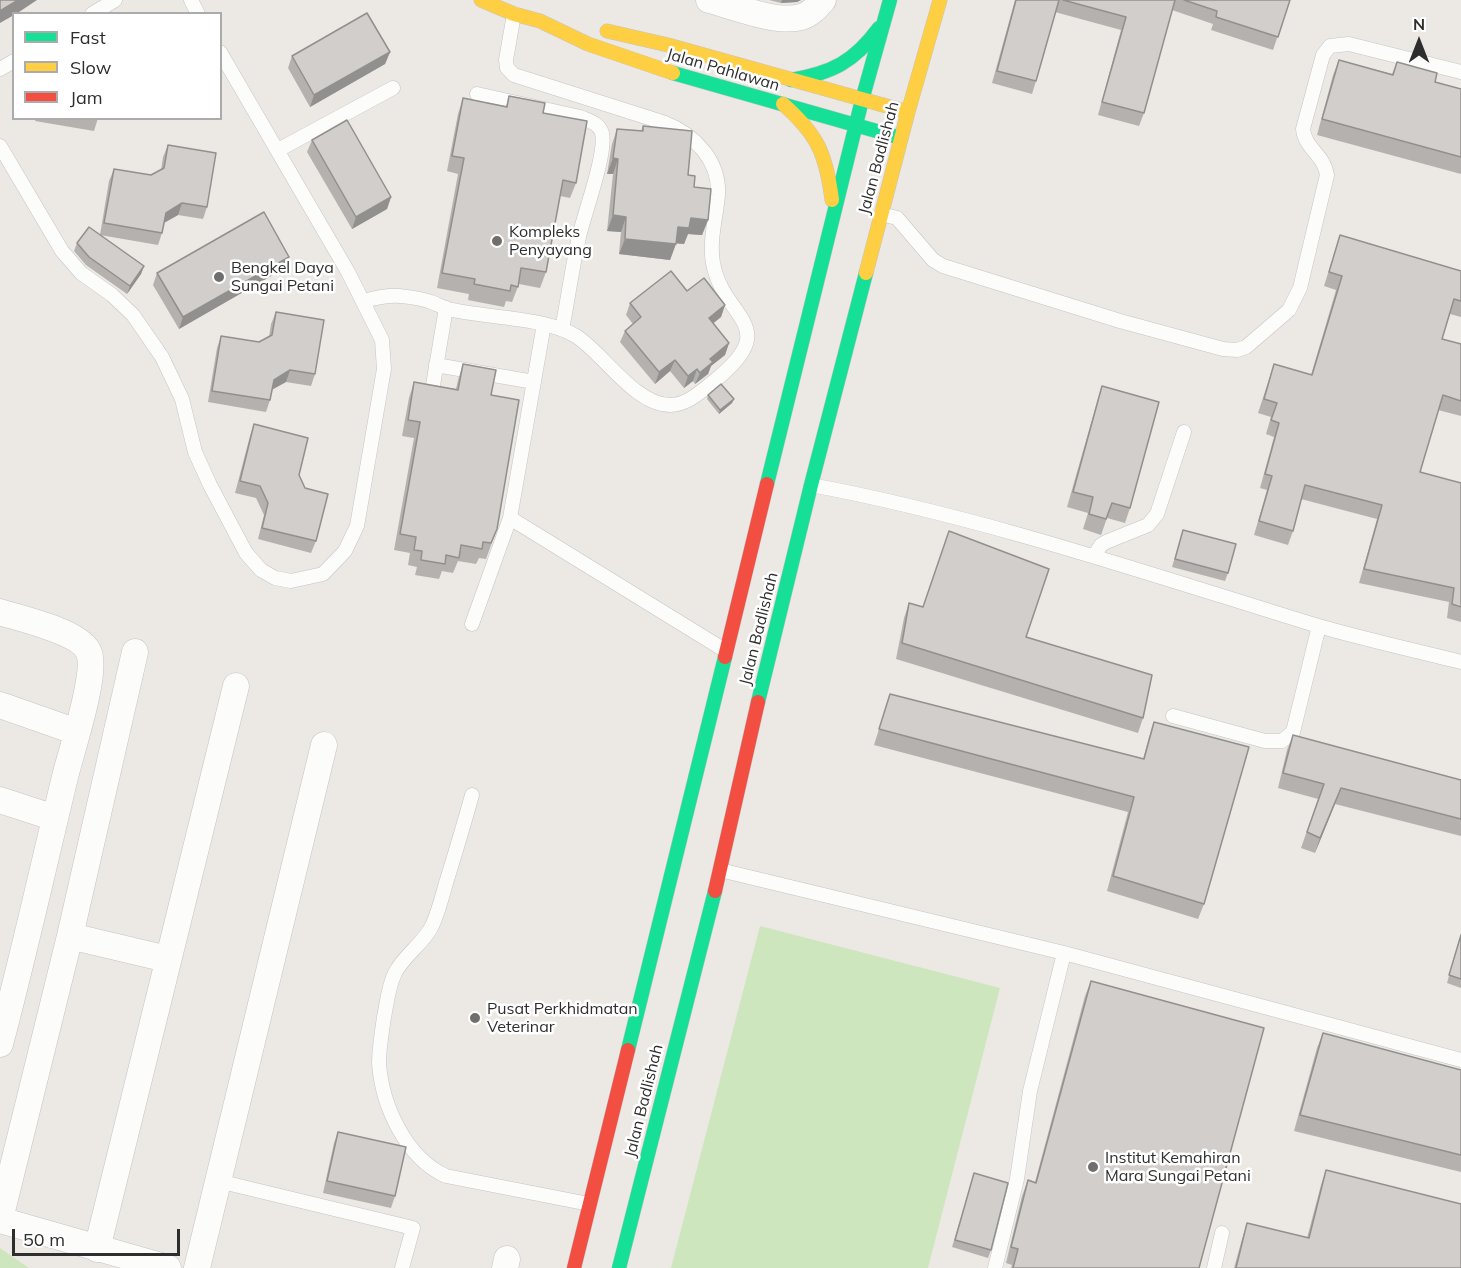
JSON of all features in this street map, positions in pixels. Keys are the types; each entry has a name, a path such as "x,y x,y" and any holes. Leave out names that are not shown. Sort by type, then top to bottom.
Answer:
{"main road":[{"name":"Jalan Pahlawan","path":"481,0 514,14 540,21 589,27 668,45 908,112"},
{"name":"Jalan Badlishah","path":"574,1268 862,100 890,0"},
{"name":"Jalan Badlishah","path":"619,1268 720,870 811,485 901,138 940,0"},
{"path":"791,80 830,72 853,58 870,41 884,20"},
{"name":"Jalan Pahlawan","path":"540,21 588,44 663,70 901,138"},
{"path":"783,104 802,120 818,141 827,163 834,214"}],"street":[{"path":"709,0 786,18 801,17 814,10 823,0"},
{"path":"0,612 68,635 81,642 89,652 91,666 1,1036"},
{"path":"135,652 70,936 0,1219 168,1268"},
{"path":"97,1249 236,686"},
{"path":"0,705 76,732"},
{"path":"197,1268 324,745"},
{"path":"0,800 55,818"},
{"path":"70,936 167,959"}],"lane":[{"path":"95,12 115,0"},
{"path":"364,301 397,296 430,302 446,308 562,329 587,344 642,395 660,404 670,405 690,400 732,367 741,355 747,339 744,322 718,280 712,262 718,193 716,178 703,150 680,129 665,123 514,75 507,68 506,60 514,14"},
{"path":"881,214 897,218 933,260 943,266 1120,321 1223,349 1237,350 1246,347 1289,310 1300,288 1327,175 1326,165 1304,140 1303,129 1323,55 1330,46 1349,44 1461,72"},
{"path":"0,146 71,264 112,295 133,315 157,348 182,399 195,452 223,512 246,553 261,570 275,578 291,581 322,574 345,551 357,526 384,369 382,339 364,301 222,55"},
{"path":"278,150 393,88"},
{"path":"477,94 580,117 596,124 602,132 598,164 579,236 562,329"},
{"path":"432,391 446,308"},
{"path":"472,624 510,518 544,324"},
{"path":"436,365 534,382"},
{"path":"1094,556 1101,545 1148,525 1153,520 1184,432"},
{"path":"811,485 930,511 1094,556 1318,626 1461,662"},
{"path":"510,518 726,651"},
{"path":"1173,717 1265,741 1282,741 1293,732 1318,626"},
{"path":"472,795 431,928 405,958 390,984 380,1042 379,1061 384,1095 396,1123 413,1150 422,1161 438,1172 446,1176 589,1204"},
{"path":"720,870 1064,953 1461,1060"},
{"path":"995,1268 1017,1179 1030,1091 1064,953"},
{"path":"218,1181 413,1228 402,1268"},
{"path":"1214,1268 1222,1233"}],"green space":[{"path":"760,926 1000,988 928,1268 671,1268"},
{"path":"0,1248 29,1268 0,1268"}],"building":[{"path":"0,0 18,0 0,11"},
{"path":"1016,0 1059,0 1036,81 997,71"},
{"path":"1063,0 1175,0 1144,113 1102,102 1126,17"},
{"path":"1184,0 1290,0 1278,37 1216,17 1217,11"},
{"path":"367,13 390,52 314,95 292,56"},
{"path":"1339,60 1393,75 1397,62 1437,73 1435,82 1461,89 1461,157 1322,119"},
{"name":"Kompleks Penyayang","path":"509,96 545,103 543,113 587,121 576,183 563,180 546,272 521,268 518,287 511,285 510,291 474,284 475,279 442,273 464,158 452,156 463,98 507,107"},
{"name":"Bengkel Daya Sungai Petani","path":"347,120 391,197 356,217 312,140"},
{"name":"Kompleks Penyayang","path":"643,126 692,131 688,175 695,176 694,187 711,189 708,220 691,218 689,228 678,227 676,244 625,239 626,217 613,215 618,159 613,158 617,129 643,131"},
{"name":"Bengkel Daya Sungai Petani","path":"168,145 216,153 207,207 182,203 166,213 162,233 104,223 114,169 151,175 164,168"},
{"name":"Bengkel Daya Sungai Petani","path":"264,212 289,257 183,317 157,273"},
{"path":"89,227 144,266 130,286 89,257 77,243"},
{"path":"1340,235 1461,271 1461,301 1454,299 1442,339 1461,344 1461,401 1443,395 1420,472 1461,483 1461,607 1452,604 1454,588 1364,569 1382,505 1305,485 1293,531 1259,521 1272,476 1265,474 1279,423 1271,420 1277,403 1264,399 1274,364 1312,375 1342,276 1329,272"},
{"path":"671,271 687,291 704,278 725,305 709,318 729,343 710,359 713,362 700,373 697,369 688,376 675,360 659,372 625,331 641,317 630,303"},
{"name":"Bengkel Daya Sungai Petani","path":"276,312 324,320 315,374 290,370 274,380 270,400 212,391 221,336 259,342 272,335"},
{"path":"463,364 496,370 491,395 519,400 497,529 491,543 483,542 482,549 461,545 459,558 446,555 445,564 421,560 422,551 414,550 416,537 400,534 420,422 408,420 414,382 458,390"},
{"path":"721,384 734,399 720,410 708,395"},
{"path":"1102,386 1159,402 1130,508 1112,503 1106,519 1089,514 1093,497 1073,492"},
{"path":"254,424 308,438 299,475 305,488 328,494 316,541 262,528 268,503 260,486 240,481"},
{"path":"1183,530 1236,544 1228,573 1175,559"},
{"path":"949,531 1049,569 1026,637 1152,675 1143,718 902,643 909,603 923,607"},
{"path":"890,694 1144,759 1154,722 1249,747 1204,904 1113,876 1134,797 879,729"},
{"path":"1293,735 1461,780 1461,819 1341,788 1320,838 1307,832 1324,784 1283,773"},
{"path":"1461,935 1461,979 1449,975"},
{"path":"1091,981 1264,1028 1199,1268 1013,1268 1018,1249 1011,1247 1028,1180 1036,1183"},
{"path":"1323,1033 1461,1070 1461,1155 1300,1115"},
{"path":"338,1132 406,1147 395,1196 327,1181"},
{"path":"1326,1170 1461,1204 1461,1268 1236,1268 1247,1223 1309,1238"},
{"path":"974,1173 1008,1183 991,1250 955,1240"}],"traffic: fast":[{"path":"767,484 862,100 890,0"},
{"path":"791,80 819,74 841,64 851,58 879,28"},
{"path":"673,73 901,138"},
{"path":"758,702 866,273"},
{"path":"628,1050 725,657"},
{"path":"619,1268 715,891"}],"traffic: slow":[{"path":"481,0 514,14 540,21 588,44 673,73"},
{"path":"866,273 940,0"},
{"path":"607,31 668,45 908,112"},
{"path":"783,104 805,126 818,146 827,170 832,200"}],"traffic: jam":[{"path":"725,657 767,484"},
{"path":"715,891 758,702"},
{"path":"574,1268 628,1050"}],"place":[{"name":"Kompleks Penyayang","path":"497,241"},
{"name":"Bengkel Daya Sungai Petani","path":"219,277"},
{"name":"Pusat Perkhidmatan Veterinar","path":"475,1018"},
{"name":"Institut Kemahiran Mara Sungai Petani","path":"1093,1167"}]}
